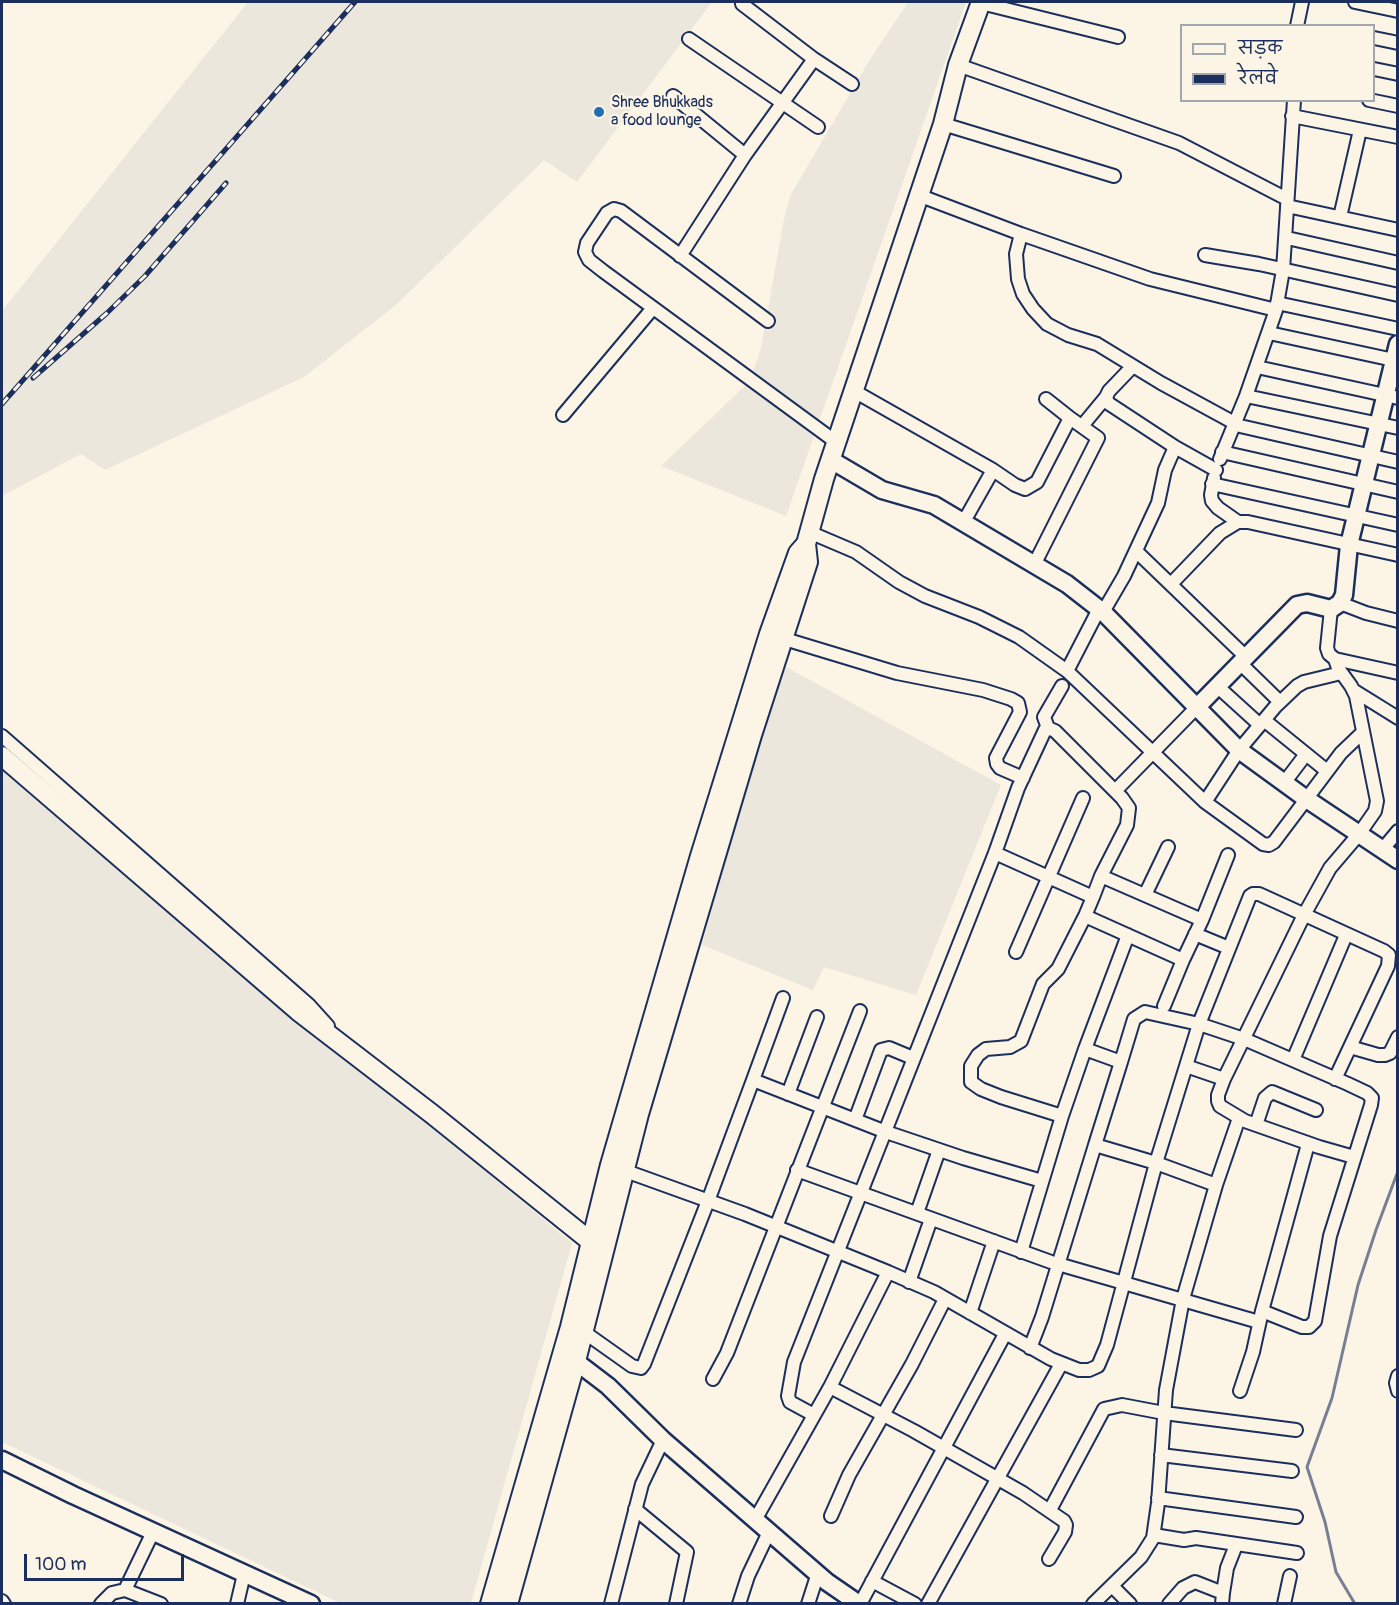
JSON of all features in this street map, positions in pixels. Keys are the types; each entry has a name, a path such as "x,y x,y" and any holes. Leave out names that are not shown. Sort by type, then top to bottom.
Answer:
{"main road":[{"path":"508,1604 617,1168 775,636 808,562 808,538 836,442 943,124 958,65 981,2"},
{"path":"2,756 297,1011 597,1247"},
{"path":"490,1604 569,1357 584,1332 597,1247"}],"street":[{"path":"981,2 1118,37"},
{"path":"1301,24 1302,2"},
{"path":"1355,2 1398,11"},
{"path":"742,4 814,59 852,84"},
{"path":"1375,38 1398,43"},
{"path":"689,39 818,127"},
{"path":"681,256 745,155 814,59"},
{"path":"958,65 1179,143 1287,202 1398,230"},
{"path":"1375,69 1398,74"},
{"path":"673,96 745,155"},
{"path":"1375,101 1398,106"},
{"path":"1238,522 1212,501 1212,484 1222,452 1257,367 1277,306 1287,238 1294,102"},
{"path":"1292,116 1398,137"},
{"path":"943,124 1114,176"},
{"path":"1340,217 1360,130"},
{"path":"918,195 1150,279 1398,329"},
{"path":"768,321 621,211 614,209 607,213 587,243 585,252 589,260 836,442"},
{"path":"1021,234 1016,254 1016,273 1023,294 1047,324 1068,335 1097,344 1132,366 1249,429 1398,462"},
{"path":"1287,238 1398,262"},
{"path":"1205,255 1398,295"},
{"path":"563,415 653,308"},
{"path":"1269,333 1396,355 1392,396 1379,424 1370,456 1349,545 1344,595 1336,606 1327,648 1353,690 1377,801 1375,811 1330,868 1304,915 1224,1079 1218,1101 1220,1106 1239,1118 1308,1144 1353,1157"},
{"path":"1082,426 1113,385 1132,366"},
{"path":"1257,367 1392,396"},
{"path":"854,391 1025,489 1036,482 1070,418"},
{"path":"1246,396 1398,428"},
{"path":"1106,397 1108,402 1175,447 1216,471"},
{"path":"1034,565 1098,438 1046,399"},
{"path":"1067,671 1101,610 1124,576 1158,503 1165,470 1175,447"},
{"path":"1222,452 1398,492"},
{"path":"831,460 882,490 934,505 1067,584 1101,610 1239,750 1305,798 1398,860"},
{"path":"963,523 993,470"},
{"path":"1212,484 1398,525"},
{"path":"1171,584 1220,533 1238,522 1248,522 1398,555"},
{"path":"808,538 856,552 899,582 925,596 979,617 1019,637 1067,671 1205,802 1263,844 1269,845 1274,842 1305,798 1349,744 1363,732"},
{"path":"1136,551 1171,584 1280,702"},
{"path":"1115,791 1298,605 1307,603 1336,606 1398,621"},
{"path":"775,636 897,673 983,690 1018,703 1020,712 996,758 1000,768 1023,778"},
{"path":"1335,659 1398,673"},
{"path":"1205,802 1239,750 1280,702 1304,682 1341,673"},
{"path":"1062,686 1044,717 1048,728 1055,731 1129,808 1127,825 1058,969 1043,984 1021,1041 1010,1047 987,1049 978,1055 971,1066 970,1075 971,1082 990,1094 1062,1116"},
{"path":"1217,686 1327,771"},
{"path":"1353,690 1398,718"},
{"path":"814,1415 790,1402 789,1383 794,1362 1023,778 1048,728"},
{"path":"2,736 309,1005 344,1046"},
{"path":"1284,783 1306,754"},
{"path":"1017,952 1083,798"},
{"path":"1382,850 1398,831"},
{"path":"1145,895 1167,848"},
{"path":"995,853 1093,897"},
{"path":"1164,1006 1228,855"},
{"path":"1101,876 1202,920"},
{"path":"617,1168 775,1226 888,1272 945,1299 1061,1364 1079,1370 1089,1370 1098,1366 1107,1346 1156,1163 1199,1024 1250,896 1253,894 1258,894 1389,955 1389,960 1335,1078"},
{"path":"1085,916 1183,960"},
{"path":"1195,934 1229,948"},
{"path":"1021,1252 1062,1116 1128,935"},
{"path":"1293,1060 1346,935"},
{"path":"584,1332 632,1366 641,1368 708,1201 783,998"},
{"path":"713,1379 727,1353 860,1011"},
{"path":"797,1170 1021,1252 1058,1263 1183,1299 1309,1327 1315,1321 1330,1236 1372,1098 1367,1093 1335,1078 1244,1039 1199,1024 1145,1012 1134,1019 1058,1263 1042,1317 1030,1348"},
{"path":"788,1094 817,1017"},
{"path":"1350,1047 1385,1055 1390,1053 1398,1037"},
{"path":"855,1120 881,1050 889,1048 914,1058"},
{"path":"1085,1049 1121,1062"},
{"path":"1186,1066 1224,1079"},
{"path":"753,1080 885,1132 1042,1181"},
{"path":"1256,1125 1265,1098 1272,1092 1316,1110"},
{"path":"1093,1604 1141,1557 1154,1535 1166,1390 1183,1299 1216,1185 1239,1118"},
{"path":"1240,1391 1253,1352 1308,1144"},
{"path":"1095,1145 1156,1163 1216,1185"},
{"path":"917,1213 939,1150"},
{"path":"909,1282 931,1219"},
{"path":"970,1313 994,1241"},
{"path":"755,1520 830,1387 888,1272"},
{"path":"831,1516 849,1475 884,1416 945,1299"},
{"path":"569,1357 608,1386 663,1440 769,1532 860,1604 1005,1334"},
{"path":"928,1604 1061,1364"},
{"path":"1398,1376 1396,1383 1398,1391"},
{"path":"830,1387 997,1478 1050,1510 1066,1525 1065,1532 1049,1559"},
{"path":"1050,1510 1104,1409 1122,1405 1164,1413 1296,1430"},
{"path":"611,1604 642,1484 663,1440"},
{"path":"1161,1455 1292,1471"},
{"path":"2,1460 300,1601"},
{"path":"1158,1498 1296,1517"},
{"path":"635,1509 687,1552 676,1604"},
{"path":"125,1590 153,1532"},
{"path":"739,1604 748,1576 769,1532"},
{"path":"1154,1535 1184,1540 1196,1538 1297,1553"},
{"path":"1169,1604 1183,1588 1195,1582 1223,1598 1227,1568 1236,1545"},
{"path":"808,1604 818,1573"},
{"path":"237,1604 244,1574"},
{"path":"1284,1604 1290,1576"},
{"path":"872,1581 915,1604"},
{"path":"1112,1586 1130,1604"},
{"path":"102,1604 112,1593 125,1590 161,1604"}],"shaded area":[{"path":"248,2 712,2 577,182 544,160 396,305 304,377 105,470 81,454 2,496 2,311"},
{"path":"908,2 966,2 786,516 661,466 750,381 761,348 790,196 869,61"},
{"path":"781,664 1001,785 916,995 824,967 813,990 702,945"},
{"path":"2,769 572,1243 471,1603 340,1603 2,1442"}],"waterway":[{"path":"1355,1604 1336,1572 1325,1522 1307,1467 1332,1398 1358,1285 1398,1171"}],"railway":[{"path":"2,404 355,2"},
{"path":"33,378 145,276 226,183"}],"place":[{"name":"Shree Bhukkads a food lounge","path":"599,112"}]}
